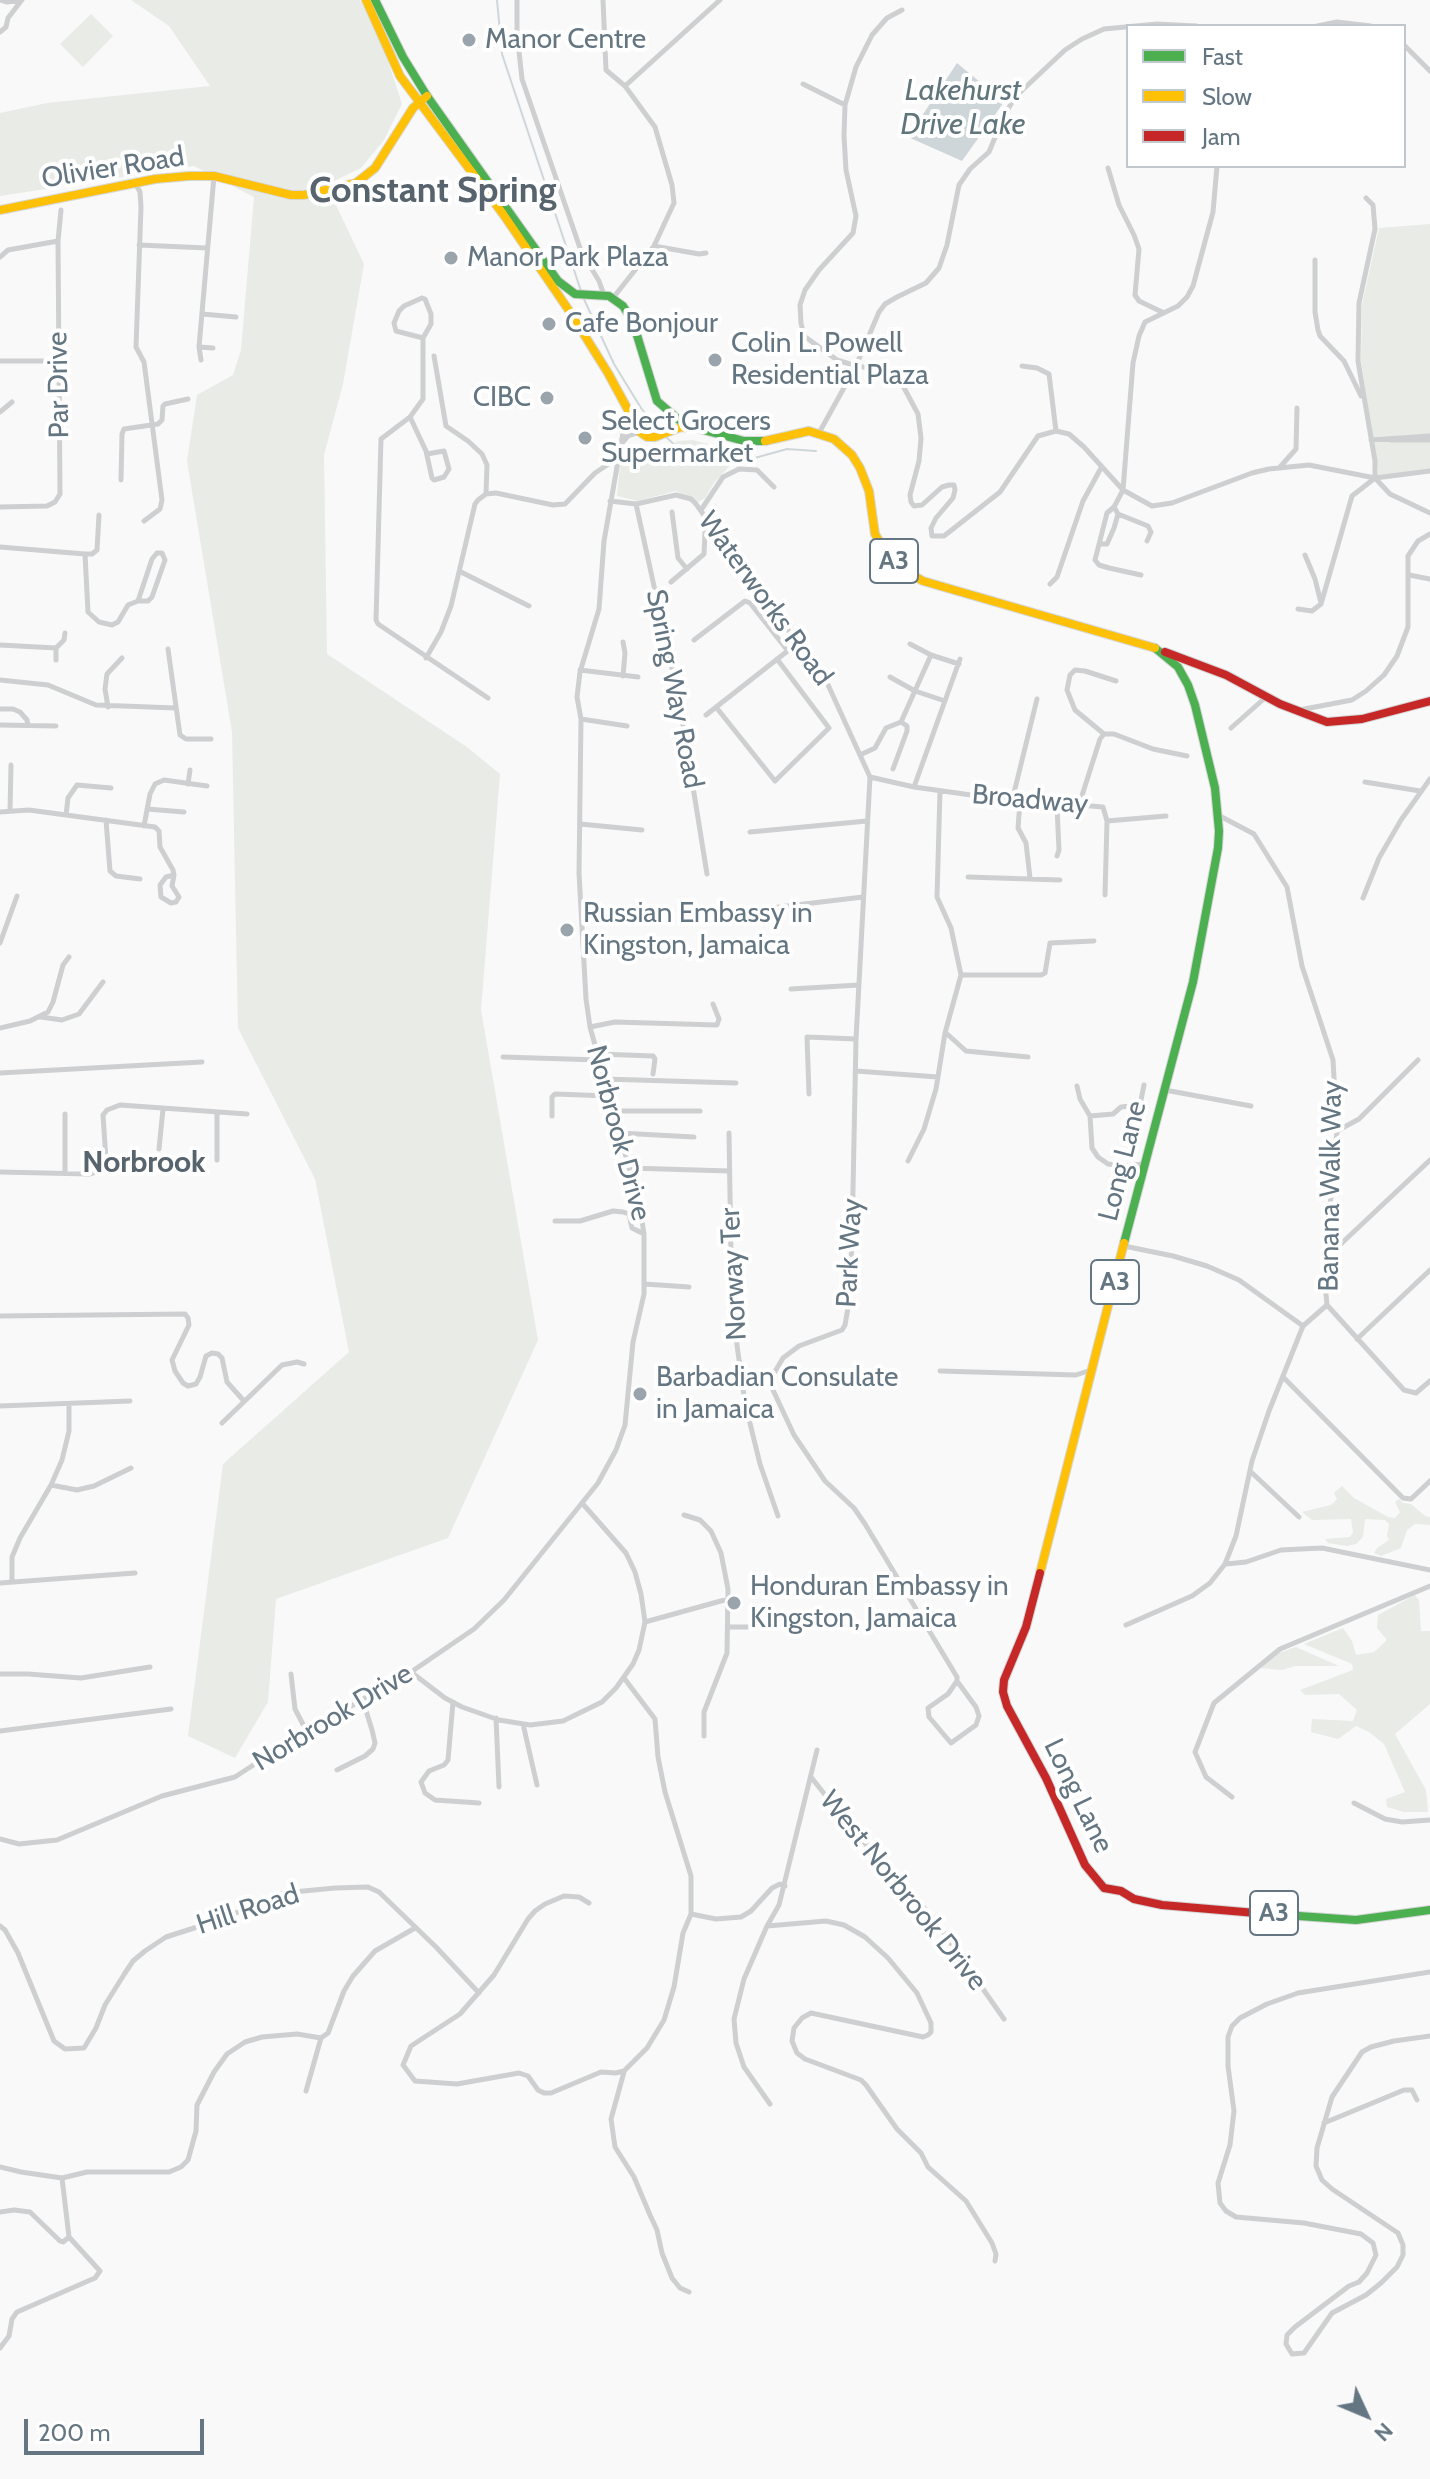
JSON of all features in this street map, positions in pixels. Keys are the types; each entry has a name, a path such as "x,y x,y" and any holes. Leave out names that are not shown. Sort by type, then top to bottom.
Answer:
{"main road":[{"path":"366,0 400,76 503,214 608,373"},
{"path":"375,0 403,57 427,96 558,281 581,294 609,297 623,306 633,322 652,392 668,417 666,432"},
{"name":"Olivier Road","path":"0,210 135,183 189,176 214,176 291,195 356,183 375,168 418,103 427,96"},
{"path":"581,294 571,304 640,432 647,437 681,427 703,430"},
{"path":"659,405 680,422 744,441 770,441 796,432 819,433"},
{"name":"A3","path":"819,433 843,446 852,455 869,491 875,534 885,551 904,570 923,581 1155,648"},
{"path":"1155,648 1226,675 1294,711 1334,723 1430,701"},
{"name":"Long Lane","path":"1155,648 1178,667 1188,685 1215,788 1218,848 1193,982 1034,1599 1026,1627 1006,1672 1003,1692 1085,1865 1104,1888 1162,1905 1315,1918 1356,1920 1430,1910"}],"street":[{"path":"8,18 0,1 22,0"},
{"path":"0,32 22,0"},
{"path":"517,0 522,79 581,251 609,297 654,246 674,203 672,185 655,127 625,86 606,70 603,0"},
{"path":"625,86 720,0"},
{"path":"902,10 887,18 863,49 845,105 846,170 856,216 853,233 819,270 805,290 800,305 804,336 837,360 884,370 897,376 918,414 921,438 919,461 910,495 914,506 922,505 942,487 954,485 953,498 936,518 931,528 932,536 944,536 1000,492 1038,436 1056,431 1069,434 1084,447 1123,490 1145,503 1161,506 1252,473 1279,468 1309,465 1375,478 1430,471"},
{"path":"1327,24 1354,24"},
{"path":"819,433 856,366 885,304 926,283 939,268 959,185 970,169 989,152 1015,97 1065,50 1082,39 1104,29 1126,26"},
{"path":"1406,47 1430,71"},
{"path":"803,84 845,105"},
{"path":"1108,168 1119,205 1139,249 1135,295 1139,301 1163,312"},
{"path":"1141,575 1099,565 1095,560 1107,513 1123,490 1133,363 1142,326 1148,319 1178,306 1193,286 1213,212 1217,168"},
{"path":"201,360 199,347 214,176"},
{"path":"135,183 140,192 136,347 144,362 162,500 160,509 144,521"},
{"path":"1298,609 1312,611 1321,604 1350,501 1375,478 1358,361 1357,332 1359,303 1375,229 1373,205 1366,198"},
{"name":"Par Drive","path":"0,507 47,506 55,502 60,494 58,241 61,210"},
{"path":"0,257 8,250 58,241"},
{"path":"139,245 207,248"},
{"path":"654,246 706,253"},
{"path":"1315,260 1315,312 1320,336 1344,361 1364,400"},
{"path":"423,338 399,333 394,327 399,311 422,298 431,314 431,324 423,338 423,399 410,417 381,439 375,616 378,624 488,698"},
{"path":"202,314 236,317"},
{"path":"199,347 213,348"},
{"path":"434,356 446,426 482,454 487,465 486,494"},
{"path":"0,361 58,361"},
{"path":"1022,366 1042,370 1051,378 1056,431"},
{"path":"121,480 123,431 129,427 153,425 162,420 165,404 188,399"},
{"path":"0,412 12,402"},
{"path":"1279,468 1296,449 1297,408"},
{"name":"Norbrook Drive","path":"0,1839 19,1844 57,1840 162,1796 235,1777 411,1672 485,1619 527,1573 610,1463 625,1425 633,1342 644,1284 644,1234 640,1207 590,1027 586,999 579,873 581,719 577,697 580,670 599,609 610,501 627,409"},
{"path":"410,417 427,454 432,478 444,477 449,469 444,451 427,454"},
{"path":"620,445 628,436 640,432"},
{"path":"1371,440 1430,438"},
{"path":"426,658 441,632 461,572 475,504 486,494 496,493 559,506 570,501 595,473 617,459"},
{"path":"1050,584 1057,577 1083,501 1101,468"},
{"path":"701,510 723,477 739,469 757,470 774,487"},
{"path":"1375,478 1390,494 1430,513"},
{"name":"Waterworks Road","path":"610,501 636,504 683,496 691,499 824,676 870,777"},
{"name":"Spring Way Road","path":"636,504 679,700 707,874"},
{"path":"1114,507 1118,514 1148,526 1151,532 1147,541"},
{"path":"672,512 678,558 687,569"},
{"path":"1099,544 1107,544 1118,514"},
{"path":"0,547 92,554 97,550 99,515"},
{"path":"671,582 704,554 705,532 710,522"},
{"path":"1294,711 1352,700 1384,675 1397,656 1408,627 1408,556 1418,541 1430,534"},
{"path":"85,554 90,616 99,622 115,624 128,605 148,601 152,597 165,560 162,553 157,553 152,559 138,601"},
{"path":"1305,555 1321,604"},
{"path":"461,572 529,606"},
{"path":"1409,575 1430,579"},
{"path":"694,640 745,601 750,603 788,651"},
{"path":"56,660 56,648 64,640 65,633"},
{"path":"623,642 623,676"},
{"path":"706,715 799,642"},
{"path":"910,644 931,655 960,662 914,787"},
{"path":"0,645 56,648"},
{"path":"168,649 180,735 186,739 211,739"},
{"path":"860,755 875,748 886,728 901,722 931,655"},
{"path":"108,707 105,689 107,674 122,658"},
{"path":"716,707 775,781 829,728 777,659"},
{"path":"580,670 638,677"},
{"path":"1116,681 1075,670 1070,675 1067,690 1075,710 1104,734 1114,734 1153,749 1187,756"},
{"path":"890,677 915,691 945,701"},
{"path":"0,680 48,685 108,707 176,708"},
{"path":"1231,728 1266,697"},
{"path":"1012,801 1037,699"},
{"path":"0,709 20,712 28,725"},
{"path":"581,719 627,726"},
{"path":"893,769 907,731 907,726 901,722"},
{"path":"0,725 56,726"},
{"path":"1079,805 1104,734"},
{"path":"10,811 11,765"},
{"path":"188,784 190,770"},
{"name":"Broadway","path":"870,777 914,787 1057,807 1103,807 1107,821 1105,895"},
{"name":"Park Way","path":"870,777 856,1039 849,1302 842,1330 799,1346 783,1358 773,1375 773,1390 794,1435 825,1481 854,1508 865,1524 957,1681 976,1707 979,1716 976,1725 951,1743 929,1717 928,1708 948,1694 957,1681"},
{"path":"1363,898 1379,858 1430,779"},
{"path":"144,826 155,784 164,780 207,786"},
{"path":"1365,782 1420,791"},
{"path":"66,815 68,798 77,785 111,788"},
{"path":"908,1161 924,1129 961,975 951,928 937,897 940,791"},
{"path":"1020,802 1018,828 1026,843 1030,879"},
{"path":"1057,807 1057,856"},
{"path":"147,809 184,812"},
{"path":"0,812 29,810 158,829 160,847 174,875 172,886 179,897 171,903 161,897 160,885 166,877 174,875"},
{"name":"Banana Walk Way","path":"1218,815 1254,834 1287,887 1302,966 1333,1060 1337,1131 1324,1286 1327,1305 1407,1393 1416,1393 1430,1381"},
{"path":"1107,821 1166,816"},
{"path":"106,820 110,871 116,876 140,879"},
{"path":"750,832 867,821"},
{"path":"580,824 642,830"},
{"path":"968,877 1060,880"},
{"path":"0,943 17,896"},
{"path":"737,912 863,897"},
{"path":"961,975 1041,975 1045,973 1050,943 1094,941"},
{"path":"0,1028 41,1017 48,1012 63,965 69,957"},
{"path":"41,1017 62,1020 79,1014 103,982"},
{"path":"791,989 859,985"},
{"path":"590,1027 615,1022 717,1025 719,1019 713,1004"},
{"path":"945,1033 966,1051 1028,1057"},
{"path":"809,1094 807,1037 856,1039"},
{"path":"503,1057 653,1056 653,1074"},
{"path":"1337,1131 1359,1119 1418,1060"},
{"path":"0,1073 202,1062"},
{"path":"856,1071 938,1077"},
{"path":"604,1079 736,1083"},
{"path":"1090,1116 1113,1114 1121,1107 1140,1105 1144,1085"},
{"path":"1077,1086 1080,1099 1090,1116 1092,1148 1098,1157 1108,1164 1121,1166 1145,1164"},
{"path":"1164,1090 1251,1106"},
{"path":"552,1116 552,1097 555,1094 609,1096"},
{"path":"0,1172 89,1174 104,1170 103,1115 120,1105 247,1114"},
{"path":"159,1149 163,1109"},
{"path":"613,1111 700,1111"},
{"path":"217,1112 217,1160"},
{"path":"65,1114 65,1173"},
{"path":"619,1133 694,1137"},
{"name":"Norway Ter","path":"729,1133 736,1338 745,1403 760,1464 778,1516"},
{"path":"1326,1258 1430,1160"},
{"name":"Norway Ter","path":"629,1168 729,1171"},
{"path":"555,1221 580,1221 613,1211 623,1212 629,1214 634,1230 644,1234"},
{"path":"1124,1246 1207,1266 1239,1280 1303,1326"},
{"path":"1357,1339 1430,1270"},
{"path":"644,1284 689,1287"},
{"path":"1126,1625 1192,1596 1210,1583 1225,1564 1236,1536 1250,1471 1269,1411 1303,1326 1327,1305"},
{"path":"0,1316 185,1314 189,1325 172,1360 183,1383 196,1384 205,1358 212,1353 218,1354 222,1358 227,1382 244,1401"},
{"path":"222,1423 282,1365 304,1364"},
{"path":"940,1371 1076,1375 1092,1370"},
{"path":"1076,1375 1088,1385"},
{"path":"1283,1377 1407,1500 1430,1481"},
{"path":"0,1406 130,1401"},
{"path":"12,1582 12,1557 62,1460 69,1431 69,1404"},
{"path":"51,1485 77,1490 94,1486 131,1468"},
{"path":"1250,1471 1299,1517"},
{"path":"411,1672 453,1702 523,1724 563,1721 602,1702 624,1678 639,1650 645,1622 635,1572 626,1553 582,1503"},
{"path":"684,1515 700,1520 711,1531 725,1568 728,1599 727,1653 704,1712 704,1736"},
{"path":"1225,1564 1246,1562 1281,1550 1322,1548 1430,1570"},
{"path":"0,1583 135,1573"},
{"path":"1232,1797 1206,1777 1195,1752 1214,1703 1280,1649 1430,1586"},
{"path":"645,1622 728,1599"},
{"path":"728,1627 747,1627"},
{"path":"0,1674 81,1678 150,1667"},
{"path":"291,1674 295,1709 307,1732"},
{"path":"624,1678 655,1719 665,1792 691,1876 691,1914 683,1933 674,1987 664,2020 647,2048 620,2078 611,2119 615,2147 634,2177 657,2230 672,2278 680,2288 689,2292"},
{"path":"337,1770 373,1749 375,1743 363,1701"},
{"path":"453,1702 448,1760 429,1771 421,1782 425,1793 435,1800 479,1803"},
{"path":"0,1731 171,1709"},
{"path":"496,1718 499,1787"},
{"path":"523,1724 537,1785"},
{"path":"811,1777 817,1750"},
{"name":"West Norbrook Drive","path":"770,2104 744,2067 736,2043 734,2019 744,1979 779,1905 811,1777"},
{"name":"West Norbrook Drive","path":"811,1777 869,1848 934,1919 1004,2019"},
{"path":"1354,1803 1385,1819 1402,1822 1430,1820"},
{"path":"691,1914 716,1919 741,1917 751,1911 772,1888 780,1884 785,1886"},
{"name":"Hill Road","path":"0,1926 18,1953 54,2041 65,2049 84,2048 125,1973 145,1951 166,1937 219,1920 283,1893 368,1887 379,1892 479,1993"},
{"path":"589,1903 579,1897 564,1896 535,1911 479,1993 460,2014 411,2046 403,2065 415,2081 457,2084 519,2073 528,2076 544,2093 551,2093 601,2072 624,2071"},
{"path":"767,1926 826,1921 844,1925 865,1937 888,1958 917,1993 931,2023 931,2032 923,2037 811,2013 794,2028 792,2041 797,2053 805,2059 861,2080 866,2085 897,2129 921,2153 928,2167 966,2201 992,2243 995,2261"},
{"path":"306,2091 321,2038 328,2033 344,1991 375,1951 415,1928"},
{"path":"1430,1972 1298,1993 1240,2018 1232,2026 1228,2037 1234,2111 1230,2145 1218,2183 1220,2203 1236,2217 1304,2223 1361,2234 1373,2243 1376,2255 1359,2282 1300,2321 1287,2335 1286,2344 1292,2354 1304,2353 1332,2313 1366,2295 1381,2283 1397,2267 1403,2255 1398,2233 1349,2202 1322,2180 1316,2166 1317,2148 1332,2097 1362,2052 1394,2041 1430,2036"},
{"path":"0,2167 62,2178 87,2172 169,2172 188,2160 196,2131 197,2105 227,2054 245,2042 262,2037 297,2034 321,2038"},
{"path":"1323,2124 1404,2090 1412,2090 1417,2100"},
{"path":"0,2348 9,2336 12,2319 17,2312 98,2276 100,2271 69,2237 62,2178"},
{"path":"0,2212 30,2212 60,2241 69,2237"}],"shaded area":[{"path":"131,0 360,0 379,33 402,104 384,140 361,168 330,183 336,205 364,264 343,384 324,455 327,654 467,747 500,774 481,1010 538,1340 448,1538 276,1599 268,1702 235,1758 188,1736 223,1464 349,1352 315,1179 238,1028 232,732 187,461 197,395 233,375 241,350 254,197 194,166 0,196 0,113 47,103 210,86 169,26"},
{"path":"91,14 113,36 83,67 60,44"},
{"path":"1430,224 1430,470 1377,476 1361,361 1362,304 1379,228"},
{"path":"693,440 732,451 737,458 705,498 697,503 676,491 637,501 617,496 620,464 627,445 659,449 679,441"},
{"path":"1342,1486 1354,1498 1388,1517 1395,1518 1400,1512 1395,1502 1399,1499 1411,1504 1430,1517 1430,1525 1415,1524 1407,1530 1401,1548 1381,1556 1374,1553 1389,1540 1389,1524 1385,1520 1365,1519 1363,1537 1356,1544 1328,1543 1325,1539 1350,1537 1353,1532 1351,1519 1312,1520 1302,1512 1331,1505 1337,1499 1334,1493"},
{"path":"1415,1595 1419,1600 1421,1631 1430,1631 1430,1704 1395,1734 1426,1790 1428,1812 1404,1812 1387,1807 1386,1799 1405,1792 1384,1744 1369,1732 1356,1726 1338,1739 1311,1732 1312,1719 1353,1721 1357,1710 1339,1694 1305,1695 1300,1690 1353,1670 1352,1664 1304,1644 1343,1628 1352,1641 1356,1655 1374,1652 1387,1640 1377,1628 1378,1615"},
{"path":"1296,1647 1339,1666 1295,1666 1282,1670 1260,1668 1278,1653"}],"water":[{"name":"Lakehurst Drive Lake","path":"957,63 1004,102 962,161 908,137"}],"waterway":[{"path":"497,0 502,54 581,291"},
{"path":"583,297 614,364 641,408 661,433"},
{"path":"666,437 678,448 707,461 733,464 787,449 816,451"}],"traffic: fast":[{"path":"375,0 403,57 427,96 558,281 575,294 609,296 623,306 633,322 657,401 685,425 744,441 765,441"},
{"path":"1124,1243 1193,982 1219,831 1215,788 1195,705 1178,667 1155,648"},
{"path":"1256,1913 1356,1920 1430,1910"}],"traffic: slow":[{"path":"366,0 400,76 503,214 570,312 640,432 647,437 655,437 681,427 690,428"},
{"path":"0,210 155,179 189,176 214,176 291,195 356,183 375,168 413,108 427,96"},
{"path":"765,441 809,431 834,439 852,455 860,468 869,491 875,534 885,551 904,570 923,581 1155,648"},
{"path":"1040,1573 1124,1243"}],"traffic: jam":[{"path":"1165,652 1226,675 1280,704 1327,722 1362,719 1430,701"},
{"path":"1040,1573 1026,1627 1004,1680 1003,1692 1085,1865 1104,1888 1121,1891 1134,1899 1162,1905 1256,1913"}],"place":[{"name":"Manor Centre","path":"469,40"},
{"name":"Manor Park Plaza","path":"451,258"},
{"name":"Cafe Bonjour","path":"549,324"},
{"name":"Colin L. Powell Residential Plaza","path":"715,360"},
{"name":"CIBC","path":"547,398"},
{"name":"Select Grocers Supermarket","path":"585,438"},
{"name":"Russian Embassy in Kingston, Jamaica","path":"567,930"},
{"name":"Barbadian Consulate in Jamaica","path":"640,1394"},
{"name":"Honduran Embassy in Kingston, Jamaica","path":"734,1603"}],"district":[{"name":"Constant Spring","path":"433,191"},
{"name":"Norbrook","path":"144,1163"}]}
